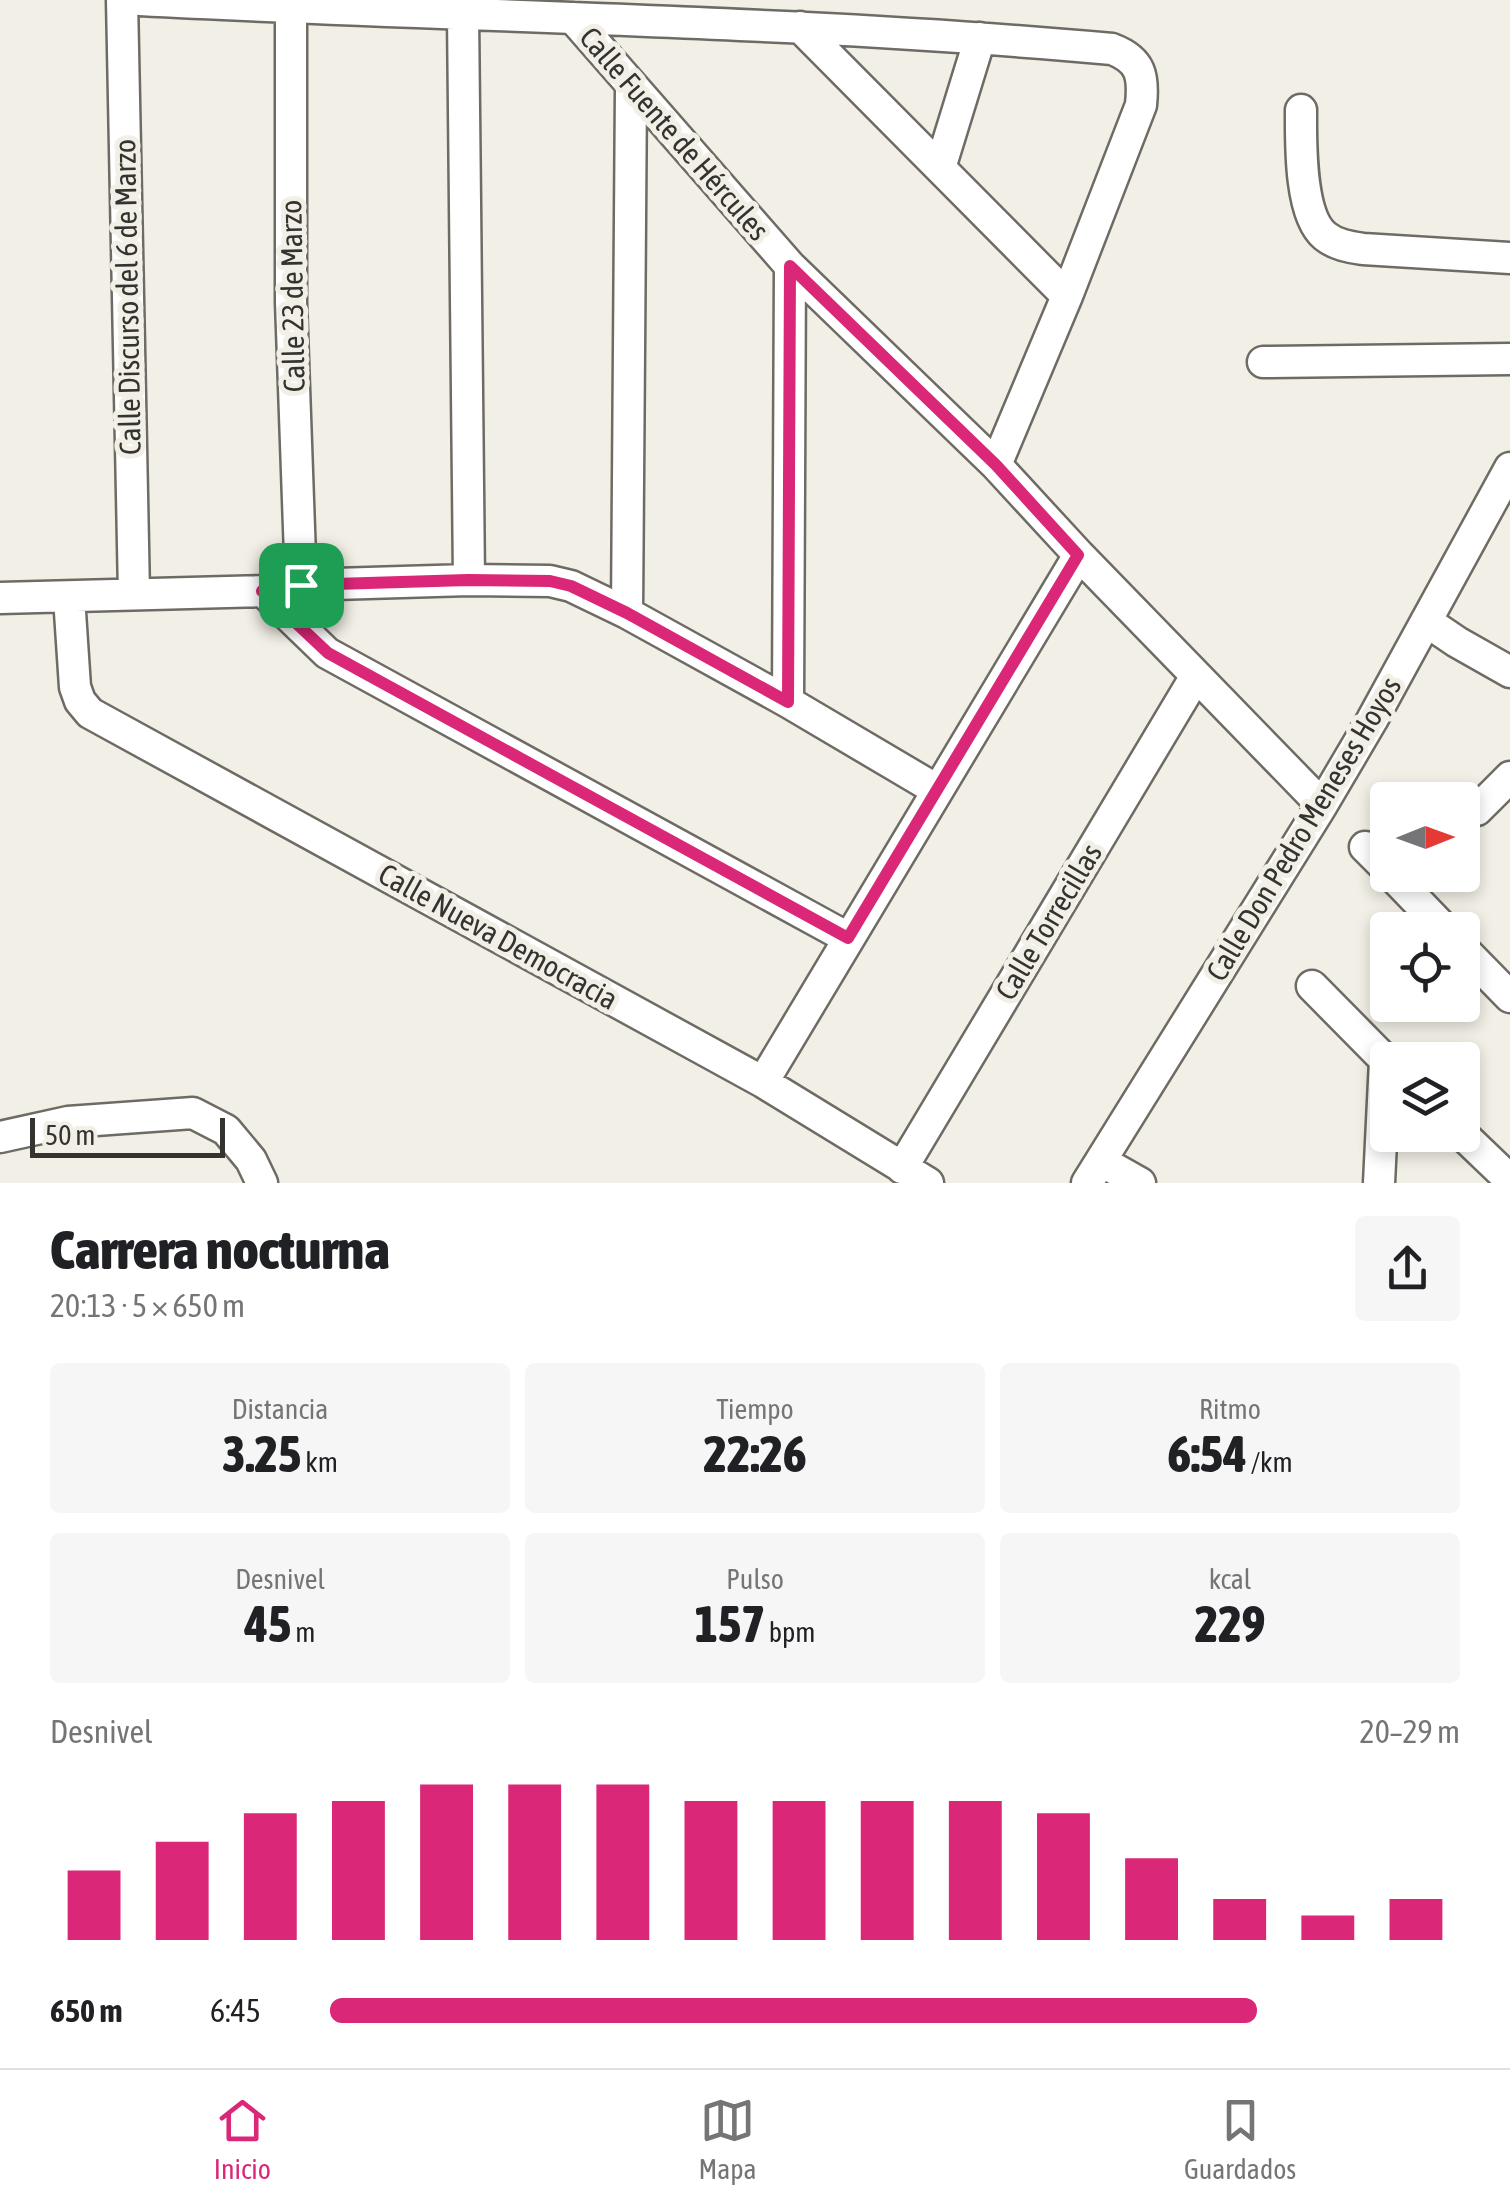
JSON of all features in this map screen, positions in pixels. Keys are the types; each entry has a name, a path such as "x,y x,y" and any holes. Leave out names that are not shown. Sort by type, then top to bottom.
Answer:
{"street":[{"name":"Calle Discurso del 6 de Marzo","path":"122,0 134,594"},
{"path":"140,0 800,27 980,38 1112,49 1126,54 1138,66 1140,104 996,465"},
{"name":"Calle 23 de Marzo","path":"291,8 291,302 301,585"},
{"path":"463,16 468,580"},
{"name":"Calle Fuente de Hércules","path":"573,18 790,266 996,465 1078,555 1322,804"},
{"path":"800,27 1066,296"},
{"path":"940,168 980,38"},
{"path":"627,613 631,87"},
{"path":"1301,110 1301,162 1306,193 1322,235 1340,245 1363,249 1510,258"},
{"path":"788,702 790,266"},
{"path":"1263,362 1510,360"},
{"name":"Calle Don Pedro Meneses Hoyos","path":"1094,1172 1322,804 1510,468"},
{"path":"762,1082 1078,555"},
{"path":"0,598 262,591 301,585 550,581 571,586 627,613 937,790"},
{"path":"262,591 328,653 848,938"},
{"name":"Calle Nueva Democracia","path":"69,596 75,687 90,713 762,1082 915,1176"},
{"path":"1426,621 1510,672"},
{"name":"Calle Torrecillas","path":"915,1176 1196,676"},
{"path":"1480,807 1510,778"},
{"path":"1365,847 1370,852"},
{"path":"1408,892 1428,912"},
{"path":"1480,966 1509,996"},
{"path":"1312,986 1370,1045"},
{"path":"0,1137 68,1122 194,1114 226,1130 251,1160 262,1183"},
{"path":"1480,1148 1506,1168"},
{"path":"1379,1183 1381,1152"},
{"path":"1094,1172 1140,1183"}],"route":[{"path":"790,266 996,465 1078,555 848,938 328,653 262,591 301,585 468,580 550,581 571,586 788,702 790,266"}]}
